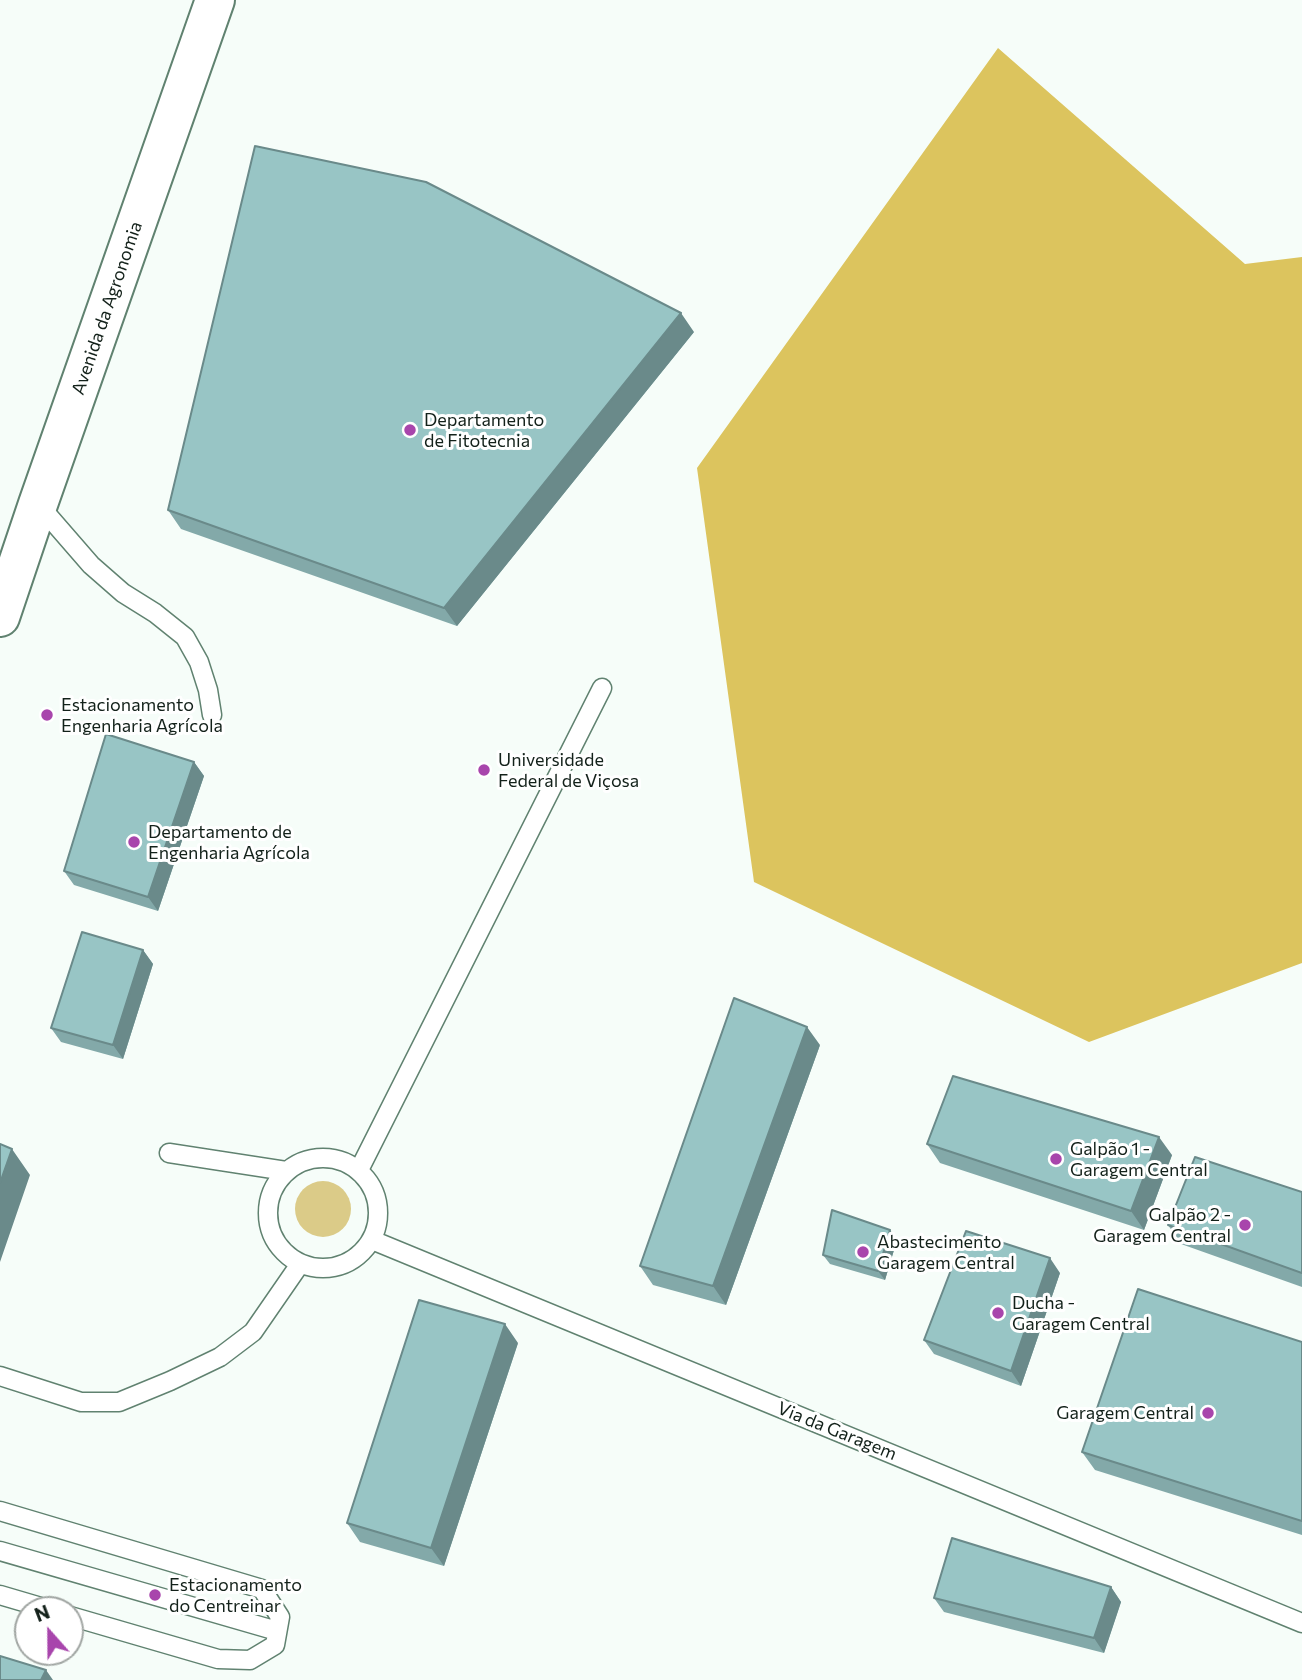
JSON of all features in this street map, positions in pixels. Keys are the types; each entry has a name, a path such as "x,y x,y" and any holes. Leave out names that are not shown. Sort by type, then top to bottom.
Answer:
{"street":[{"name":"Avenida da Agronomia","path":"0,617 215,0"}],"lane":[{"path":"38,504 91,565 123,593 155,613 185,637 199,662 212,715"},
{"path":"359,1170 602,688"},
{"path":"169,1153 286,1171"},
{"path":"315,1158 346,1162 359,1170 370,1182 377,1197 379,1212 372,1240 360,1255 332,1268 316,1269 300,1264 287,1255 276,1244 267,1213 269,1198 286,1171 315,1158"},
{"name":"Via da Garagem","path":"372,1240 1302,1623"},
{"path":"0,1376 81,1402 119,1402 220,1357 253,1332 300,1264"},
{"path":"0,1511 262,1589 280,1617 275,1645 250,1660 218,1659 84,1620"},
{"path":"0,1551 277,1631"}],"shaded area":[{"path":"998,48 1245,264 1302,257 1302,963 1089,1042 754,882 697,468"},
{"path":"317,1181 329,1181 339,1185 347,1193 351,1209 347,1225 339,1233 329,1237 317,1237 307,1233 299,1225 295,1215 295,1203 299,1193 307,1185"}],"building":[{"name":"Departamento de Fitotecnia","path":"255,146 426,182 681,313 444,608 168,510"},
{"name":"Departamento de Engenharia Agrícola","path":"106,734 194,762 148,897 64,871"},
{"path":"82,932 143,950 113,1045 51,1028"},
{"path":"734,998 807,1027 713,1286 640,1266"},
{"name":"Galpão 1 - Garagem Central","path":"953,1076 1159,1137 1131,1211 927,1144"},
{"path":"0,1144 12,1149 0,1183"},
{"name":"Galpão 2 - Garagem Central","path":"1195,1157 1302,1192 1302,1273 1168,1225"},
{"name":"Abastecimento Garagem Central","path":"832,1210 890,1230 878,1271 823,1255"},
{"name":"Ducha - Garagem Central","path":"966,1231 1050,1258 1011,1371 924,1340"},
{"name":"Garagem Central","path":"1138,1289 1302,1342 1302,1521 1082,1452"},
{"path":"419,1300 505,1324 431,1548 347,1523"},
{"path":"952,1538 1111,1587 1094,1638 934,1598"},
{"path":"0,1656 14,1660 14,1666 33,1666 46,1670 41,1680 0,1680"}],"place":[{"name":"Departamento de Fitotecnia","path":"410,430"},
{"name":"Estacionamento Engenharia Agrícola","path":"47,715"},
{"name":"Universidade Federal de Viçosa","path":"484,770"},
{"name":"Departamento de Engenharia Agrícola","path":"134,842"},
{"name":"Galpão 1 - Garagem Central","path":"1056,1159"},
{"name":"Galpão 2 - Garagem Central","path":"1245,1225"},
{"name":"Abastecimento Garagem Central","path":"863,1252"},
{"name":"Ducha - Garagem Central","path":"998,1313"},
{"name":"Garagem Central","path":"1208,1413"},
{"name":"Estacionamento do Centreinar","path":"155,1595"}]}
